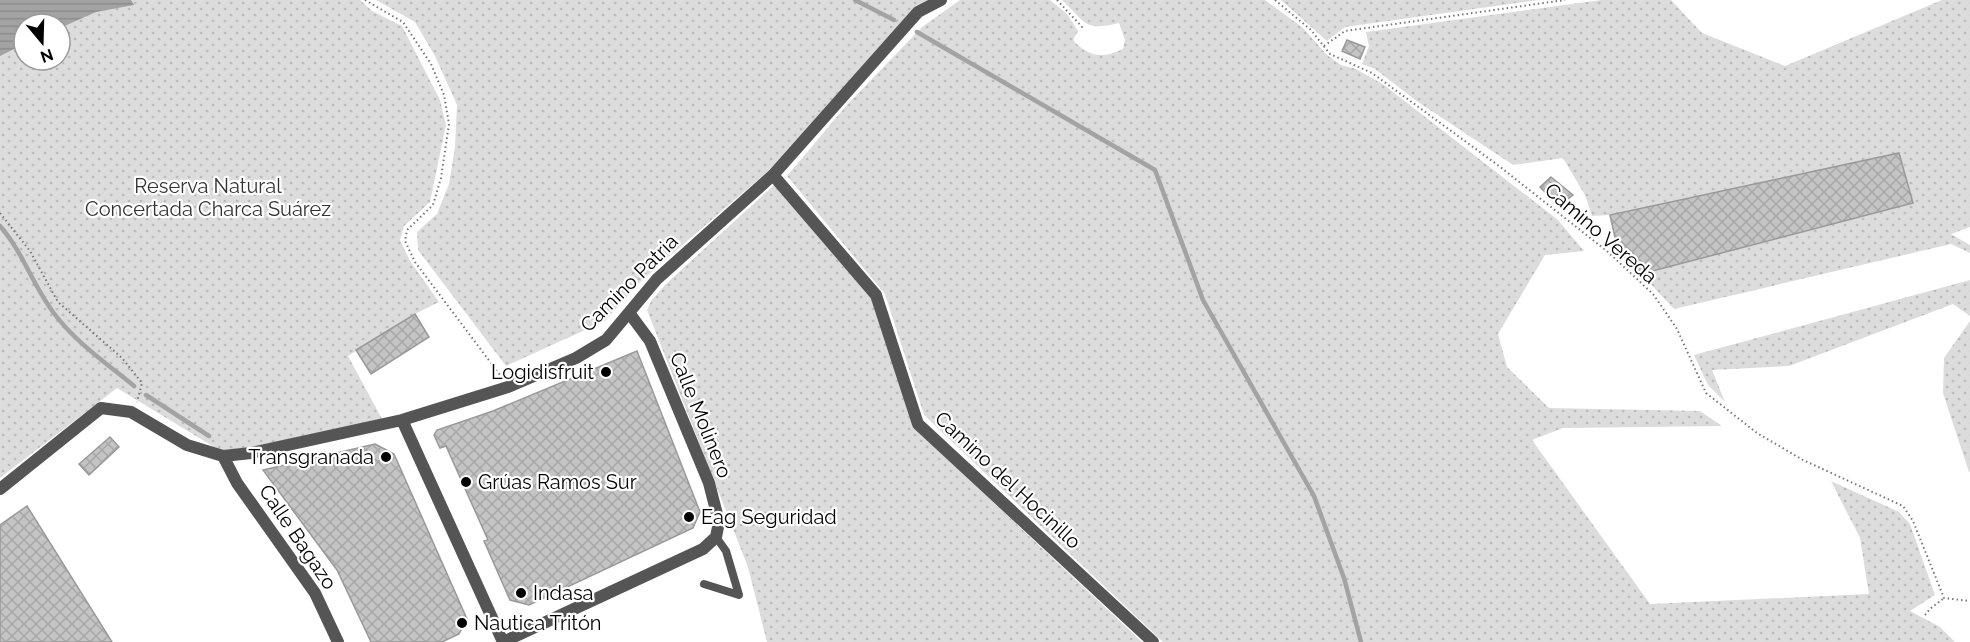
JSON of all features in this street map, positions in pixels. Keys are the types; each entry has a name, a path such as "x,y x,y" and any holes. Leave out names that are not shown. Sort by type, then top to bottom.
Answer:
{"street":[{"name":"Camino Patria","path":"223,456 251,453 402,420 508,387 576,358 606,340 657,279 773,175 918,12 941,0"},
{"name":"Camino del Hocinillo","path":"773,175 876,295 918,424 1153,642"},
{"name":"Calle Molinero","path":"630,314 650,341 709,483 719,522 716,537"},
{"path":"0,489 101,408 131,412 187,445 223,456"},
{"path":"402,420 503,642 704,549 716,537"},
{"name":"Calle Bagazo","path":"223,456 237,483 315,593 338,642"}],"lane":[{"path":"704,584 739,595 726,550 716,537"}],"path":[{"path":"365,0 403,22 432,64 444,95 450,124 441,178 433,205 407,230 405,241 415,262 508,387"},
{"path":"1057,0 1083,28"},
{"name":"Camino Vereda","path":"1275,0 1311,30 1330,54 1372,73 1499,166 1608,252 1653,294 1677,329 1706,393 1757,433 1803,460 1903,506 1913,521 1944,598"},
{"path":"1324,46 1345,31 1565,0"},
{"path":"0,213 30,251 58,302 122,358 142,383 140,397 131,412"},
{"path":"1926,615 1944,598 1970,601"}],"green space":[{"name":"Reserva Natural Concertada Charca Suárez","path":"0,0 360,0 372,11 402,26 440,100 446,125 430,202 404,226 400,240 410,261 439,302 415,314 348,356 382,419 247,448 219,450 117,388 0,478"},
{"path":"376,0 928,0 915,8 768,171 642,280 605,321 506,366 418,250 417,232 437,214 449,184 455,147 457,105 435,56 415,22"},
{"path":"960,0 1050,0 1067,14 1078,31 1073,40 1084,50 1102,55 1123,49 1125,40 1119,23 1098,26 1086,23 1062,0 1265,0 1303,28 1327,55 1341,65 1356,69 1384,85 1558,220 1584,251 1545,255 1498,334 1507,367 1549,408 1700,411 1722,426 1563,428 1532,440 1650,604 1869,594 1860,538 1831,481 1899,512 1910,524 1935,595 1910,611 1940,627 1955,642 1163,642 924,415 885,294 787,176 846,106 922,27"},
{"path":"1281,0 1539,0 1345,27 1327,41"},
{"path":"1601,0 1671,0 1702,33 1785,66 1942,0 1970,0 1970,227 1951,234 1970,245 1970,253 1951,244 1674,309 1641,274 1913,203 1899,153 1610,215 1592,216 1585,195 1563,158 1513,165 1418,102 1375,69 1362,64 1369,46 1366,32"},
{"path":"774,185 872,298 913,427 1142,642 767,642 748,567 647,310 651,301 666,284"},
{"path":"1970,280 1970,316 1953,304 1789,366 1712,370 1725,402 1708,385 1694,355"},
{"path":"1970,321 1969,472 1943,393 1944,358"}],"shaded area":[{"path":"0,0 131,0 134,5 96,12 72,23 72,12 12,12 12,50 0,56"}],"building":[{"path":"1347,40 1365,47 1360,59 1342,51"},
{"path":"1899,153 1913,203 1641,274 1618,251 1610,215"},
{"path":"1551,177 1573,195 1559,206 1540,187"},
{"path":"415,314 429,337 371,374 356,350"},
{"path":"637,351 700,512 693,528 529,605 510,600 484,541 488,540 446,446 440,448 434,435 437,430 493,411"},
{"path":"110,437 119,447 89,475 79,464"},
{"path":"375,444 394,454 467,619 459,634 442,642 371,642 337,570 263,470"},
{"path":"27,506 112,642 0,642 0,525"}],"waterway":[{"path":"855,0 894,20"},
{"path":"917,32 1155,170 1203,300 1314,496 1344,578 1361,642"},
{"path":"0,226 15,246 61,323 134,386"},
{"path":"146,395 209,436"}],"place":[{"name":"Logidisfruit","path":"606,372"},
{"name":"Transgranada","path":"386,457"},
{"name":"Grúas Ramos Sur","path":"466,482"},
{"name":"Eag Seguridad","path":"689,517"},
{"name":"Indasa","path":"521,593"},
{"name":"Nautica Tritón","path":"462,623"}]}
